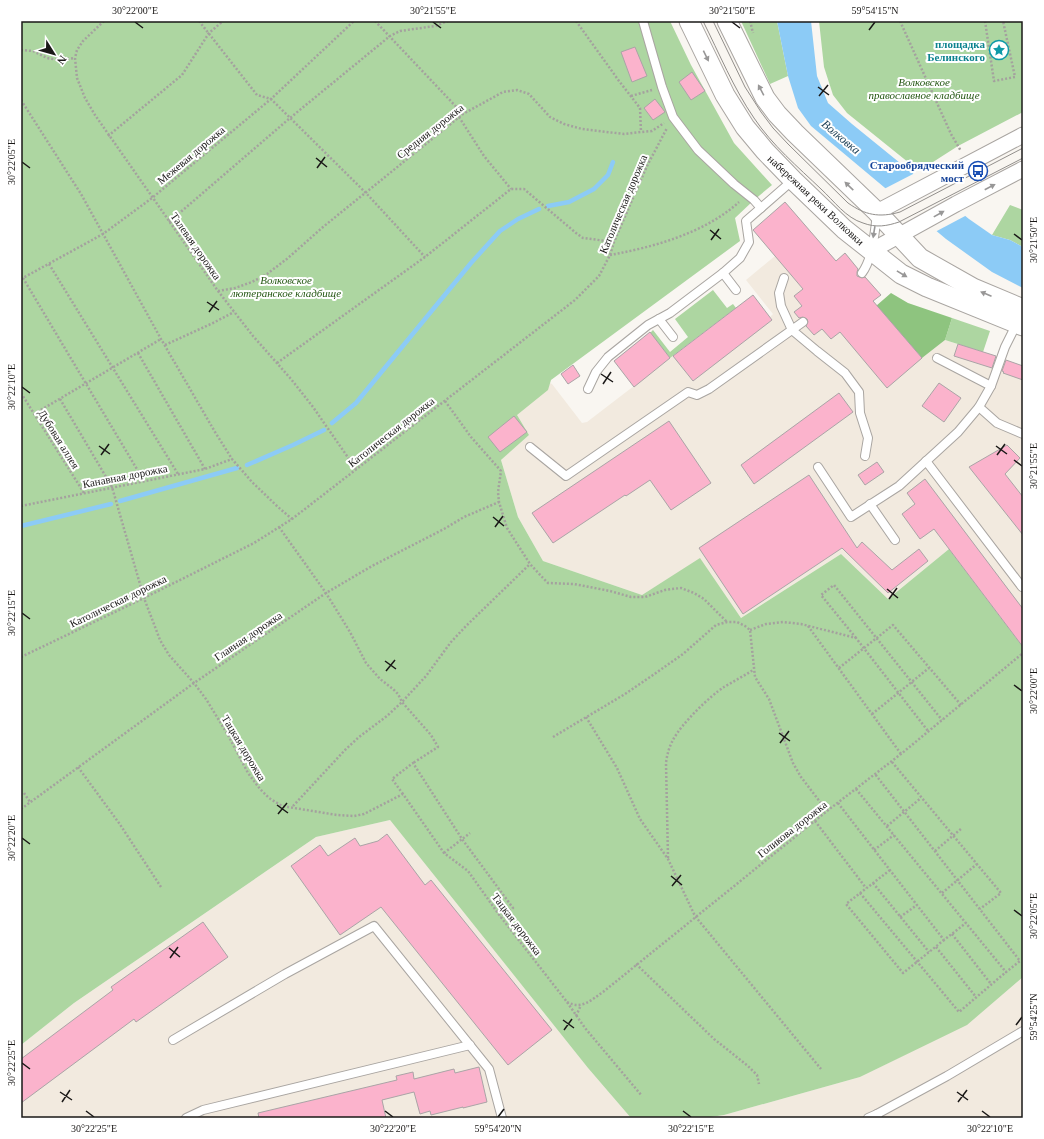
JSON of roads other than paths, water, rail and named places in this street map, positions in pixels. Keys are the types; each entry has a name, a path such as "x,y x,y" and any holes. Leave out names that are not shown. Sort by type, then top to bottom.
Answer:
{"street":[{"name":"набережная реки Волковки","path":"689,21 725,95 745,128 793,180 844,229 902,274 927,287 1021,317"},
{"path":"727,21 757,83 766,98 777,114 795,133 877,212 920,258 1021,317"},
{"path":"877,212 1023,135"},
{"path":"871,251 1023,169"}],"lane":[{"path":"643,21 662,87 673,117 698,150 761,208"},
{"path":"588,389 596,372 608,357 648,325 670,313 723,273 740,258 749,242 746,221 793,180"},
{"path":"862,273 866,268 871,251 877,212"},
{"path":"723,273 736,290"},
{"path":"784,278 778,293 781,306 792,330 845,373 859,392 860,413 868,438 865,456"},
{"path":"818,467 851,517 899,486 958,432 979,407 990,386 1004,346 1021,317"},
{"path":"659,319 673,337"},
{"path":"530,447 566,476 688,392 697,395 709,389 803,322"},
{"path":"937,358 990,386"},
{"path":"979,407 997,423 1023,434"},
{"path":"926,461 1022,587"},
{"path":"870,504 894,540"},
{"path":"174,1040 285,974 374,926 489,1069 502,1118"},
{"path":"868,1118 878,1116 1023,1031"},
{"path":"186,1118 203,1110 470,1045"}],"water":[{"name":"Волковка","path":"777,21 811,21 817,76 828,103 969,219 992,235 1010,240 1023,247 1023,288 992,272 946,239 811,126 798,108 788,76"}],"waterway":[{"path":"548,206 569,202 594,189 608,175 613,162"},
{"path":"332,423 356,403 471,263 500,231 518,219 539,209"},
{"path":"247,465 324,430"},
{"path":"120,501 237,468"},
{"path":"21,526 111,504"}],"tram line":[{"path":"703,21 740,95 761,128 840,209 857,221 868,225 877,226 899,222 1023,158"},
{"path":"713,21 745,87 773,128 848,203 866,213 885,215 900,212 1023,148"}],"place":[{"name":"площадка Белинского","path":"999,50"},
{"name":"Старообрядческий мост","path":"978,171"}],"park label":[{"name":"Волковское православное кладбище","path":"924,88"},
{"name":"Волковское лютеранское кладбище","path":"286,286"}]}
